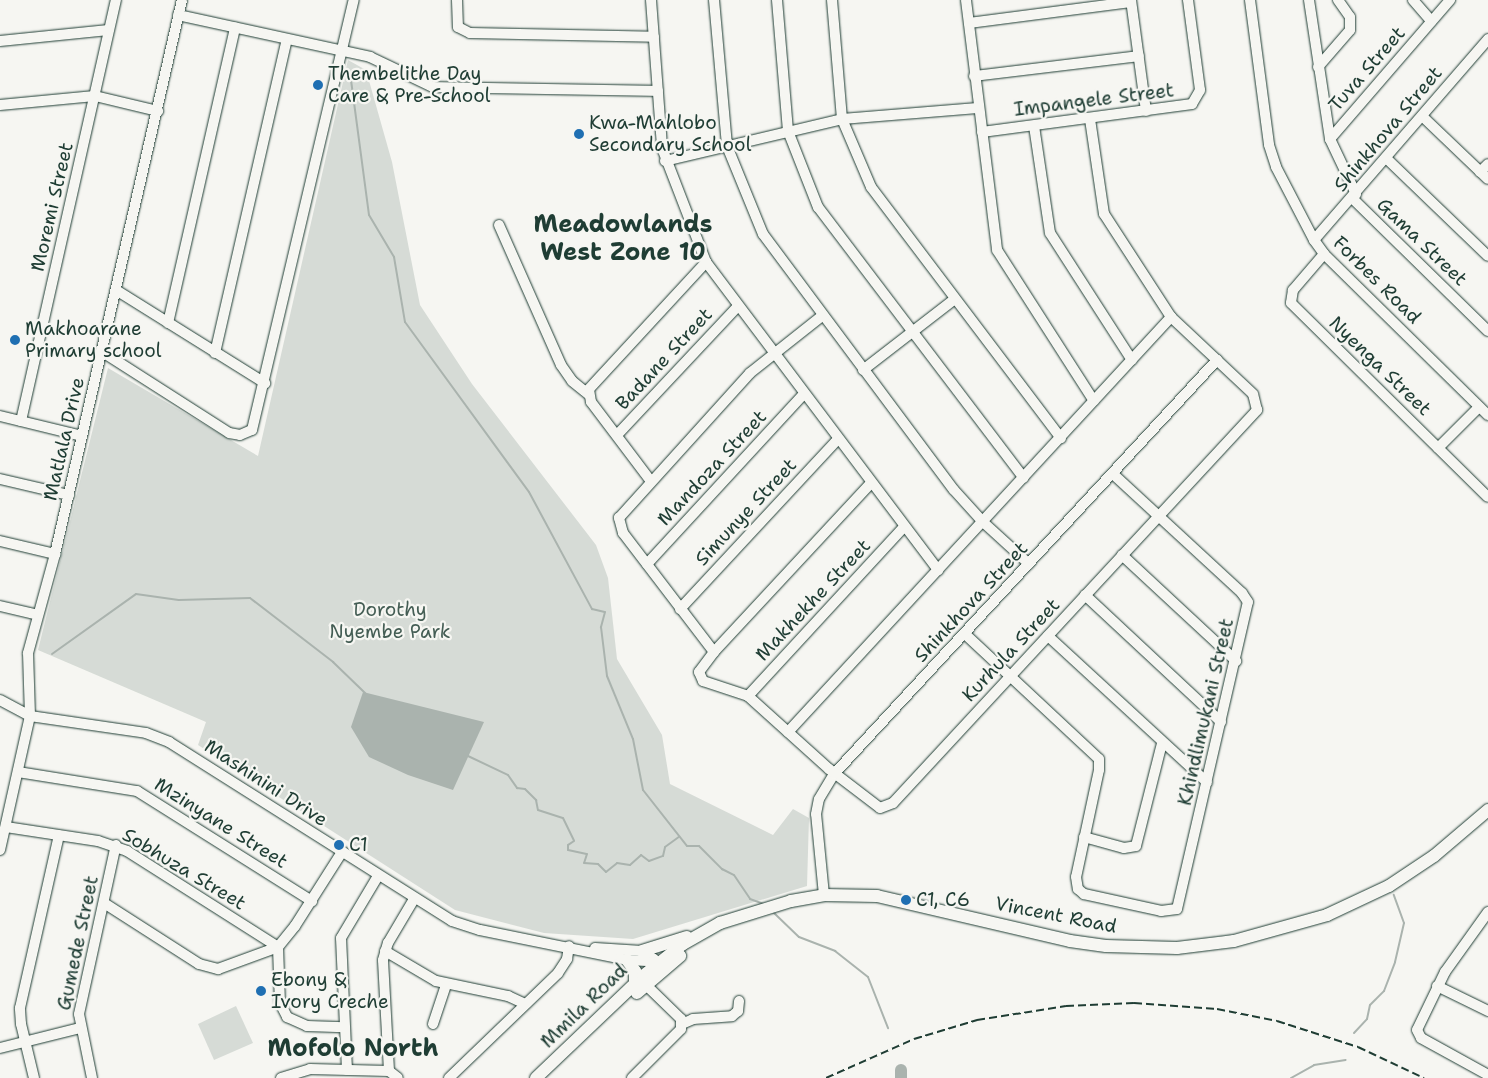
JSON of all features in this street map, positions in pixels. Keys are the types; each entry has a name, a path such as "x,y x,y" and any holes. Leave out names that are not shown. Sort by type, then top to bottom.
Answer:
{"main road":[{"name":"Vincent Road","path":"658,969 702,936 736,918 791,901 824,895 859,894 905,900 1039,934 1106,946 1177,948 1234,942 1327,915 1389,886 1434,856 1488,810"},
{"path":"642,951 702,936"},
{"path":"628,960 641,985"},
{"name":"Mmila Road","path":"543,1078 658,969"},
{"name":"Mmila Road","path":"536,1078 641,985"}],"street":[{"name":"Moremi Street","path":"21,421 116,0"},
{"name":"Matlala Drive","path":"0,850 30,713 28,654 69,495 182,0"},
{"path":"101,351 234,435 246,433 255,425 354,0"},
{"path":"456,0 458,27 470,33 654,36"},
{"path":"651,0 665,161 706,262 803,395 938,570"},
{"path":"714,0 727,146 763,234 862,370 983,522 1029,564"},
{"path":"777,0 788,131 823,214 1024,478"},
{"path":"832,0 842,119 871,187 1060,438"},
{"path":"966,0 996,250 1094,401"},
{"name":"Impangele Street","path":"982,132 1192,104 1199,96 1188,0"},
{"name":"Forbes Road","path":"1250,0 1269,145 1276,167 1314,240 1324,254 1488,415"},
{"name":"Gama Street","path":"1309,0 1330,139 1354,196 1488,331"},
{"path":"1318,67 1350,30 1350,17 1338,0"},
{"path":"1413,0 1432,21"},
{"name":"Tuva Street","path":"1330,139 1450,0"},
{"path":"969,23 1131,1 1146,111"},
{"path":"178,15 382,61 425,84 440,88 658,91"},
{"path":"168,323 235,27"},
{"path":"0,41 108,30"},
{"path":"215,353 287,39"},
{"name":"Shinkhova Street","path":"1314,240 1488,39"},
{"path":"974,76 1139,56"},
{"path":"0,105 95,96 158,111"},
{"path":"665,161 842,119 978,108"},
{"path":"1422,116 1488,179"},
{"name":"Kurhula Street","path":"870,483 700,668 701,678 748,696 834,774 876,806 889,805 1011,676 1256,410 1253,394 1171,317 1104,214 1090,118"},
{"path":"1034,126 1050,233 1132,360"},
{"path":"1386,158 1488,256"},
{"path":"1480,172 1488,164"},
{"path":"499,225 561,365 572,381 589,395 591,402 650,480"},
{"name":"Nyenga Street","path":"1324,254 1293,290 1291,302 1488,497"},
{"path":"589,395 595,380 706,262"},
{"path":"116,290 266,383"},
{"path":"862,370 955,299"},
{"name":"Badane Street","path":"617,436 737,307"},
{"path":"714,652 623,533 619,522 621,513 650,480 772,353 822,316"},
{"path":"788,732 1171,317"},
{"name":"Shinkhova Street","path":"824,895 816,814 819,799 834,774 1217,360"},
{"name":"Mandoza Street","path":"647,564 803,395"},
{"path":"1438,448 1480,406"},
{"path":"0,416 82,436"},
{"name":"Simunye Street","path":"680,609 837,440"},
{"name":"Khindlimukani Street","path":"1084,838 1075,882 1078,889 1084,894 1160,911 1177,909 1248,606 1246,597 1113,474"},
{"path":"0,479 69,495"},
{"name":"Makhekhe Street","path":"748,696 904,527"},
{"path":"0,541 55,554"},
{"path":"1122,555 1236,660"},
{"path":"1085,595 1221,722"},
{"path":"0,606 38,615"},
{"path":"965,634 1099,759 1099,770 1084,838 1124,848 1136,846 1162,743"},
{"path":"1048,636 1162,743 1207,782"},
{"path":"0,694 30,713"},
{"path":"0,700 30,713"},
{"name":"Mashinini Drive","path":"30,713 146,733 169,742 414,900 465,926 569,946 658,969"},
{"name":"Mzinyane Street","path":"18,772 137,791 312,901"},
{"name":"Sobhuza Street","path":"6,827 116,845 278,947"},
{"path":"34,1078 24,1042 20,1008 59,835"},
{"name":"Gumede Street","path":"92,1078 80,1028 80,1005 116,845"},
{"path":"104,903 208,968 218,969 239,963 278,947 312,901 342,852"},
{"path":"347,1070 341,938 378,876"},
{"path":"388,1071 385,951 414,900"},
{"path":"1488,912 1437,986 1418,1024 1419,1035 1488,1075"},
{"path":"449,1078 562,967 569,946"},
{"name":"Mashinini Drive","path":"569,946 642,951"},
{"path":"278,947 280,1002 287,1017 307,1026 344,1027"},
{"path":"385,951 446,985 508,996 525,1004"},
{"path":"642,951 658,969"},
{"path":"433,1024 446,985"},
{"path":"641,985 682,1024"},
{"path":"1437,986 1487,1009"},
{"path":"632,1078 678,1034 682,1024 693,1019 732,1016 738,1011 738,1001"},
{"path":"0,1048 80,1028"},
{"path":"281,1078 306,1069 388,1071 398,1078"}],"green space":[{"name":"Dorothy Nyembe Park","path":"348,60 366,70 392,162 420,305 472,384 596,545 608,578 617,659 662,735 670,784 773,835 793,809 809,818 807,886 633,939 544,933 455,910 198,745 206,722 38,650 108,368 258,456"},
{"path":"236,1006 253,1043 214,1060 198,1024"}],"shaded area":[{"path":"363,692 484,722 453,790 408,775 369,757 351,727"}],"waterway":[{"path":"351,80 369,215 394,257 405,322 529,492 592,609 605,612 601,627 607,676 633,739 643,790 687,846 699,846 722,869 734,875 750,899 764,904"},
{"path":"52,654 136,594 179,600 250,598 333,662 365,693"},
{"path":"468,756 508,775 517,788 525,789 536,800 538,810 563,818 574,841 568,845 568,850 587,854 584,863 598,864 606,872 617,863 630,865 641,855 649,861 663,856 665,847 679,837"},
{"path":"1354,1033 1367,1019 1370,1005 1384,991 1395,962 1404,923 1394,895"},
{"path":"773,912 799,937 835,951 868,977 888,1028"},
{"path":"1291,1078 1314,1065 1346,1060"},
{"path":"901,1070 901,1078"}],"railway":[{"path":"826,1078 914,1039 977,1020 1066,1006 1134,1003 1217,1009 1277,1021 1358,1047 1424,1078"}],"place":[{"name":"Thembelithe Day Care & Pre-School","path":"318,85"},
{"name":"Kwa-Mahlobo Secondary School","path":"579,134"},
{"name":"Makhoarane Primary school","path":"15,340"},
{"name":"C1","path":"339,845"},
{"name":"C1, C6","path":"906,900"},
{"name":"Ebony & Ivory Creche","path":"261,991"}],"district":[{"name":"Meadowlands West Zone 10","path":"623,239"},
{"name":"Mofolo North","path":"353,1049"}]}
